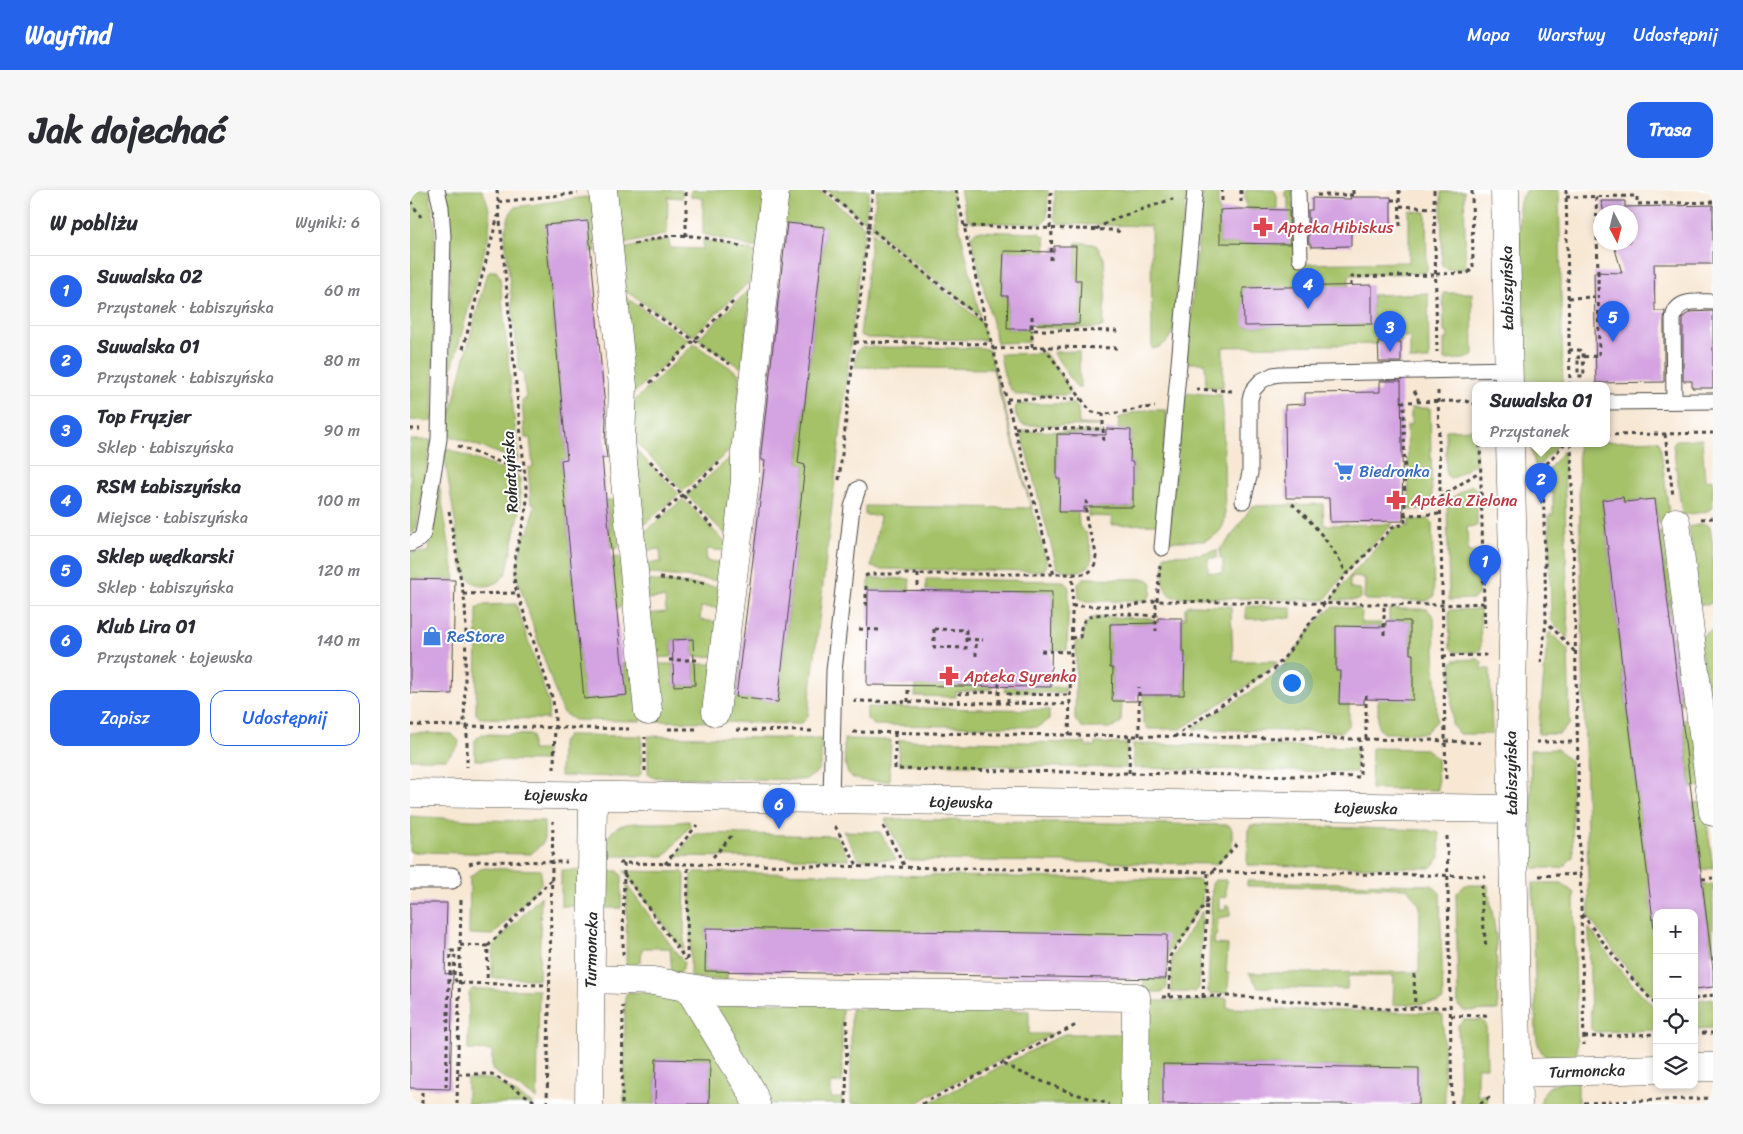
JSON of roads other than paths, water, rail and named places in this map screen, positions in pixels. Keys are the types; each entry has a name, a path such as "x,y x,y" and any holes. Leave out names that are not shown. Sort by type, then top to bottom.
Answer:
{"street":[{"path":"603,190 623,386 621,441 643,661 647,724"},
{"path":"718,724 723,659 745,481 746,440 775,190"},
{"name":"Łabiszyńska","path":"1505,190 1509,377"},
{"name":"Łabiszyńska","path":"1510,447 1514,592 1511,720 1512,809 1518,1104"},
{"path":"1676,522 1713,812"},
{"name":"Łojewska","path":"410,793 1512,809"},
{"name":"Turmoncka","path":"589,1104 593,796"},
{"path":"410,878 458,873"},
{"path":"591,980 653,981 712,992 1136,997 1135,1104"},
{"path":"686,988 691,992 752,1092 756,1104"},
{"path":"1698,1068 1713,1067"},
{"name":"Turmoncka","path":"1517,1073 1653,1069"}],"lane":[{"path":"410,544 420,540 423,534 439,439 443,236 441,207 437,190"},
{"path":"1298,190 1300,259"},
{"path":"1162,548 1195,191"},
{"path":"1674,401 1674,312 1686,302 1713,302"},
{"path":"1243,501 1250,473 1250,399 1256,386 1273,375 1438,371 1509,377"},
{"path":"1610,402 1713,401"},
{"path":"831,800 835,658 852,507 858,489"}],"place":[{"name":"Apteka Hibiskus","path":"1263,227"},
{"name":"RSM Łabiszyńska","path":"1308,309"},
{"name":"Sklep wędkarski","path":"1613,342"},
{"name":"Top Fryzjer","path":"1390,352"},
{"name":"Biedronka","path":"1344,471"},
{"name":"Apteka Zielona","path":"1396,500"},
{"name":"Suwalska 01","path":"1541,504"},
{"name":"Suwalska 02","path":"1485,586"},
{"name":"ReStore","path":"432,636"},
{"name":"Apteka Syrenka","path":"949,676"},
{"name":"Klub Lira 01","path":"779,829"}]}
